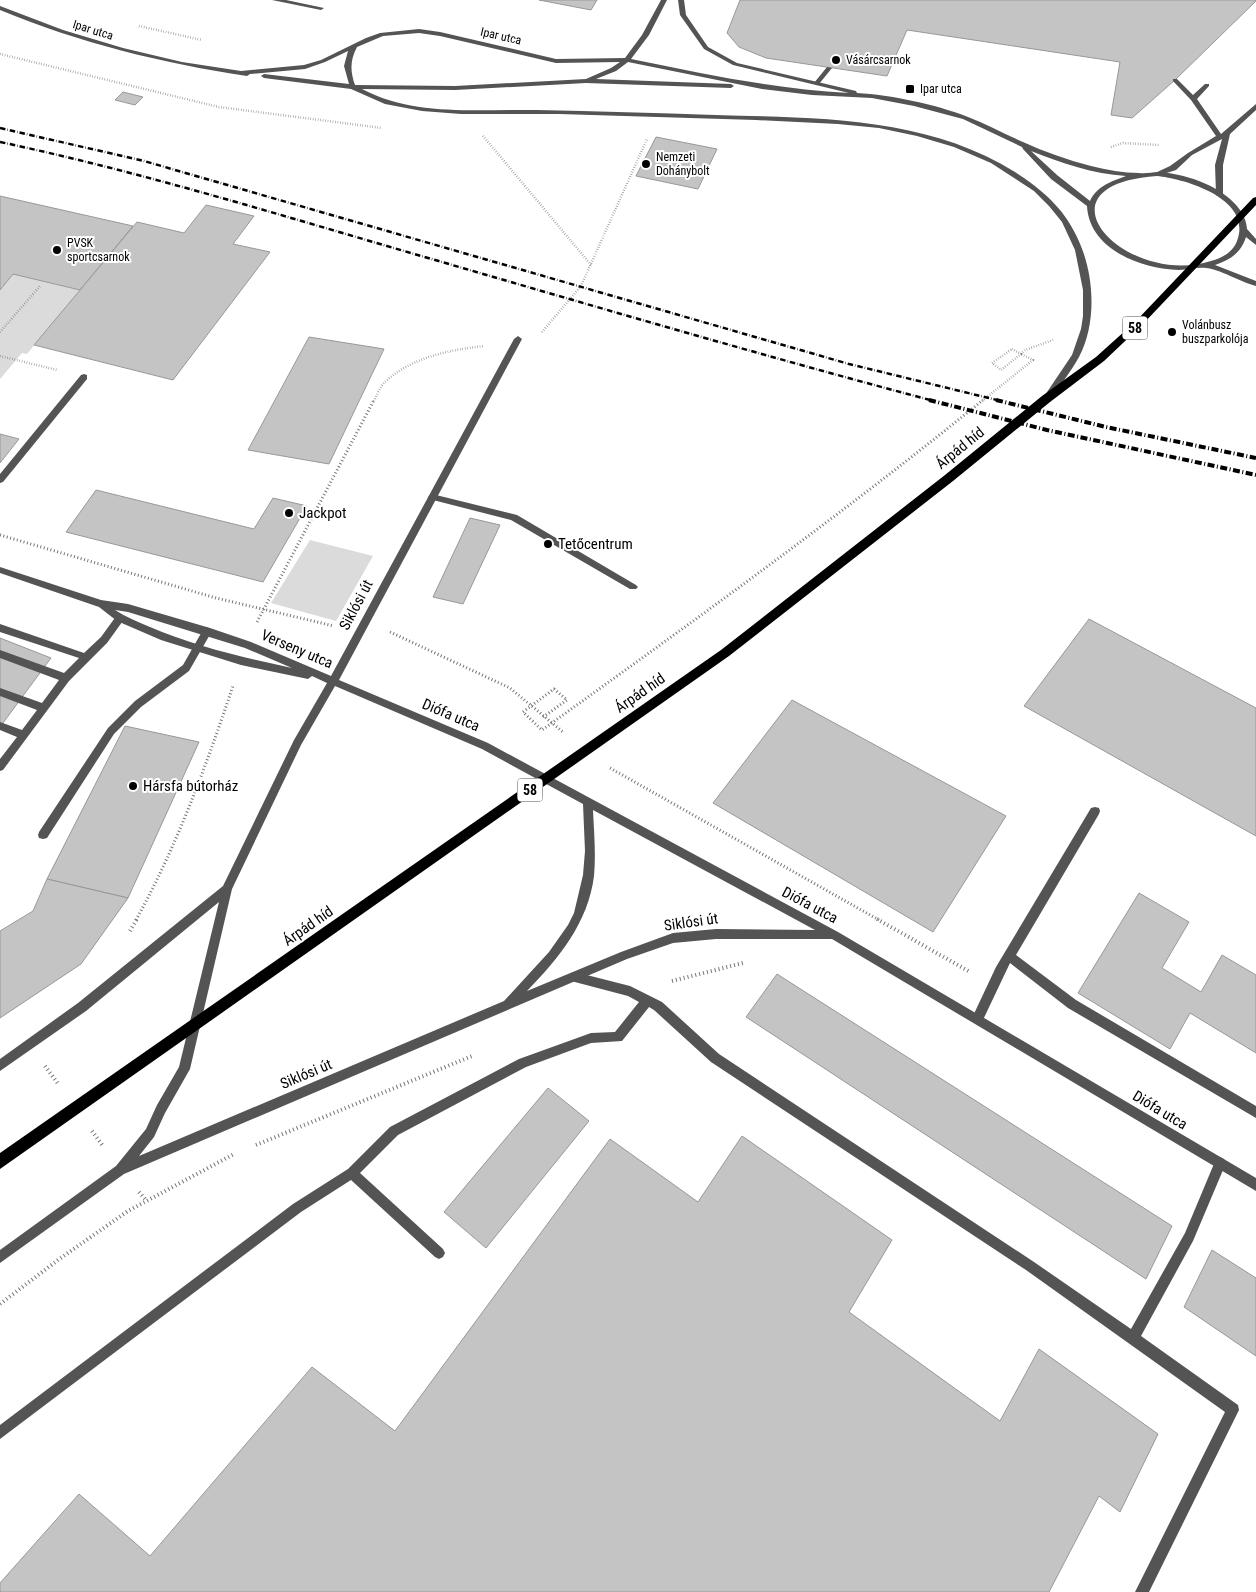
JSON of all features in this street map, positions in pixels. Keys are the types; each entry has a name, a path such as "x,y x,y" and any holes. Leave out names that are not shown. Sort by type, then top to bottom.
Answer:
{"main road":[{"name":"Árpád híd","path":"0,1162 725,653 949,478 1046,399 1100,359 1140,323 1256,200"}],"street":[{"path":"275,0 321,8"},
{"path":"586,81 620,67 637,48 664,0"},
{"path":"681,0 683,15 706,48 735,64 872,96"},
{"name":"Ipar utca","path":"0,8 96,44 142,56 241,73 353,87 455,88 586,81 762,87"},
{"name":"Ipar utca","path":"241,73 305,66 323,61 382,34 419,31 458,38 556,61 626,60 762,87 812,93 872,96 915,104 966,118 1021,144 1089,169 1108,173 1157,174 1190,180 1220,194 1240,215 1244,231 1256,243"},
{"path":"355,45 349,55 346,66 347,74 353,87 389,104 413,108 844,122 927,135 959,145 984,156 1016,174 1040,193 1063,218 1076,242 1084,274 1089,307 1087,324 1076,356 1046,399"},
{"path":"817,83 829,68"},
{"path":"1175,80 1224,135 1220,165 1220,194"},
{"path":"1193,99 1207,85"},
{"path":"1157,174 1173,168 1190,154 1224,135 1256,106"},
{"path":"1248,113 1256,120"},
{"name":"Ipar utca","path":"1021,144 1054,177 1092,206 1094,199 1106,186 1115,181 1137,175"},
{"path":"1092,206 1092,217 1099,232 1111,244 1132,257 1156,265 1189,268 1207,265 1227,258 1240,246 1244,231"},
{"path":"1207,265 1256,284"},
{"name":"Siklósi út","path":"120,1170 150,1133 184,1069 227,889 297,742 334,680 518,339"},
{"path":"0,480 84,377"},
{"path":"432,497 514,517 632,587"},
{"name":"Verseny utca","path":"0,570 101,604 128,608 207,631 248,645 334,680"},
{"name":"Verseny utca","path":"101,604 120,618 164,637 242,661 334,680"},
{"path":"0,767 66,678 104,640 120,618"},
{"path":"0,628 86,657"},
{"path":"43,835 111,731 138,704 186,668 207,631"},
{"path":"0,654 66,678"},
{"name":"Diófa utca","path":"334,680 485,746 834,935 978,1018 1256,1185"},
{"path":"0,692 43,708"},
{"path":"0,726 24,735"},
{"name":"Siklósi út","path":"505,1008 553,956 570,931 584,898 590,854 588,803"},
{"path":"978,1018 993,984 1095,811"},
{"name":"Siklósi út","path":"0,1066 82,1007 227,889"},
{"name":"Siklósi út","path":"0,1257 120,1170 626,955 673,938 716,934 834,935"},
{"path":"1009,956 1072,1004 1256,1112"},
{"path":"575,977 630,991 658,1006 715,1058 1030,1266 1234,1410 1142,1592"},
{"path":"0,1433 297,1208 352,1173 394,1131 523,1063 591,1038 618,1038 647,1000"},
{"path":"1133,1338 1189,1237 1220,1163"},
{"path":"352,1173 439,1253"}],"path":[{"path":"0,54 219,107 384,128"},
{"path":"479,131 592,266"},
{"path":"0,332 41,285"},
{"path":"543,717 568,700 554,689 523,712 542,730 727,597 892,474 1033,360 1012,349 992,363 1001,370 1025,350 1061,337"},
{"path":"248,645 263,608 384,382 409,366 445,352 518,339"},
{"path":"0,356 84,377"},
{"path":"0,534 216,598 263,608"},
{"path":"390,632 510,688 565,734"},
{"path":"127,936 150,895 203,774 242,661"},
{"path":"609,767 993,984"}],"shaded area":[{"path":"13,274 80,290 27,354 22,353 0,379 0,290"},
{"path":"310,540 373,556 336,621 271,603"}],"building":[{"path":"539,0 597,0 591,10"},
{"name":"Vásárcsarnok","path":"740,0 1256,1 1175,80 1132,118 1111,115 1120,62 907,30 887,76 766,58 739,47 727,33"},
{"path":"123,92 143,97 135,105 115,100"},
{"path":"656,137 717,149 698,189 636,176"},
{"name":"PVSK sportcsarnok","path":"0,196 133,226 80,290 13,274 0,290"},
{"path":"206,205 254,216 233,244 270,252 173,380 34,345 137,222 184,233"},
{"path":"309,337 384,349 329,464 248,450"},
{"path":"0,434 19,439 0,463"},
{"path":"96,490 254,529 273,498 307,506 263,582 66,532"},
{"path":"470,518 500,525 463,604 433,597"},
{"path":"1089,619 1256,708 1256,836 1024,706"},
{"path":"0,638 51,658 0,727"},
{"path":"792,700 1006,816 933,932 713,803"},
{"path":"125,726 199,742 128,898 47,879"},
{"path":"47,879 128,898 81,964 0,1018 0,931 33,911"},
{"path":"1139,893 1189,922 1162,968 1201,992 1222,955 1256,975 1256,1053 1190,1013 1170,1049 1078,993"},
{"path":"777,974 1172,1226 1146,1279 746,1017"},
{"path":"548,1088 589,1121 486,1248 444,1212"},
{"path":"742,1136 892,1240 849,1312 1000,1421 1039,1349 1158,1434 1120,1512 1099,1496 1049,1592 0,1592 0,1583 79,1494 150,1556 312,1367 395,1431 610,1139 698,1202"},
{"path":"1212,1250 1256,1278 1256,1356 1184,1307"}],"railway":[{"path":"0,128 144,161 849,364 1001,401"},
{"path":"0,142 51,153 203,193 668,328 934,401"},
{"path":"929,400 1047,430 1256,475"},
{"path":"996,400 1106,427 1256,458"}],"place":[{"name":"Vásárcsarnok","path":"836,60"},
{"name":"Ipar utca","path":"910,89"},
{"name":"Nemzeti Dohánybolt","path":"646,164"},
{"name":"PVSK sportcsarnok","path":"57,250"},
{"name":"Volánbusz buszparkolója","path":"1172,332"},
{"name":"Jackpot","path":"289,513"},
{"name":"Tetőcentrum","path":"548,544"},
{"name":"Hársfa bútorház","path":"133,786"}]}
